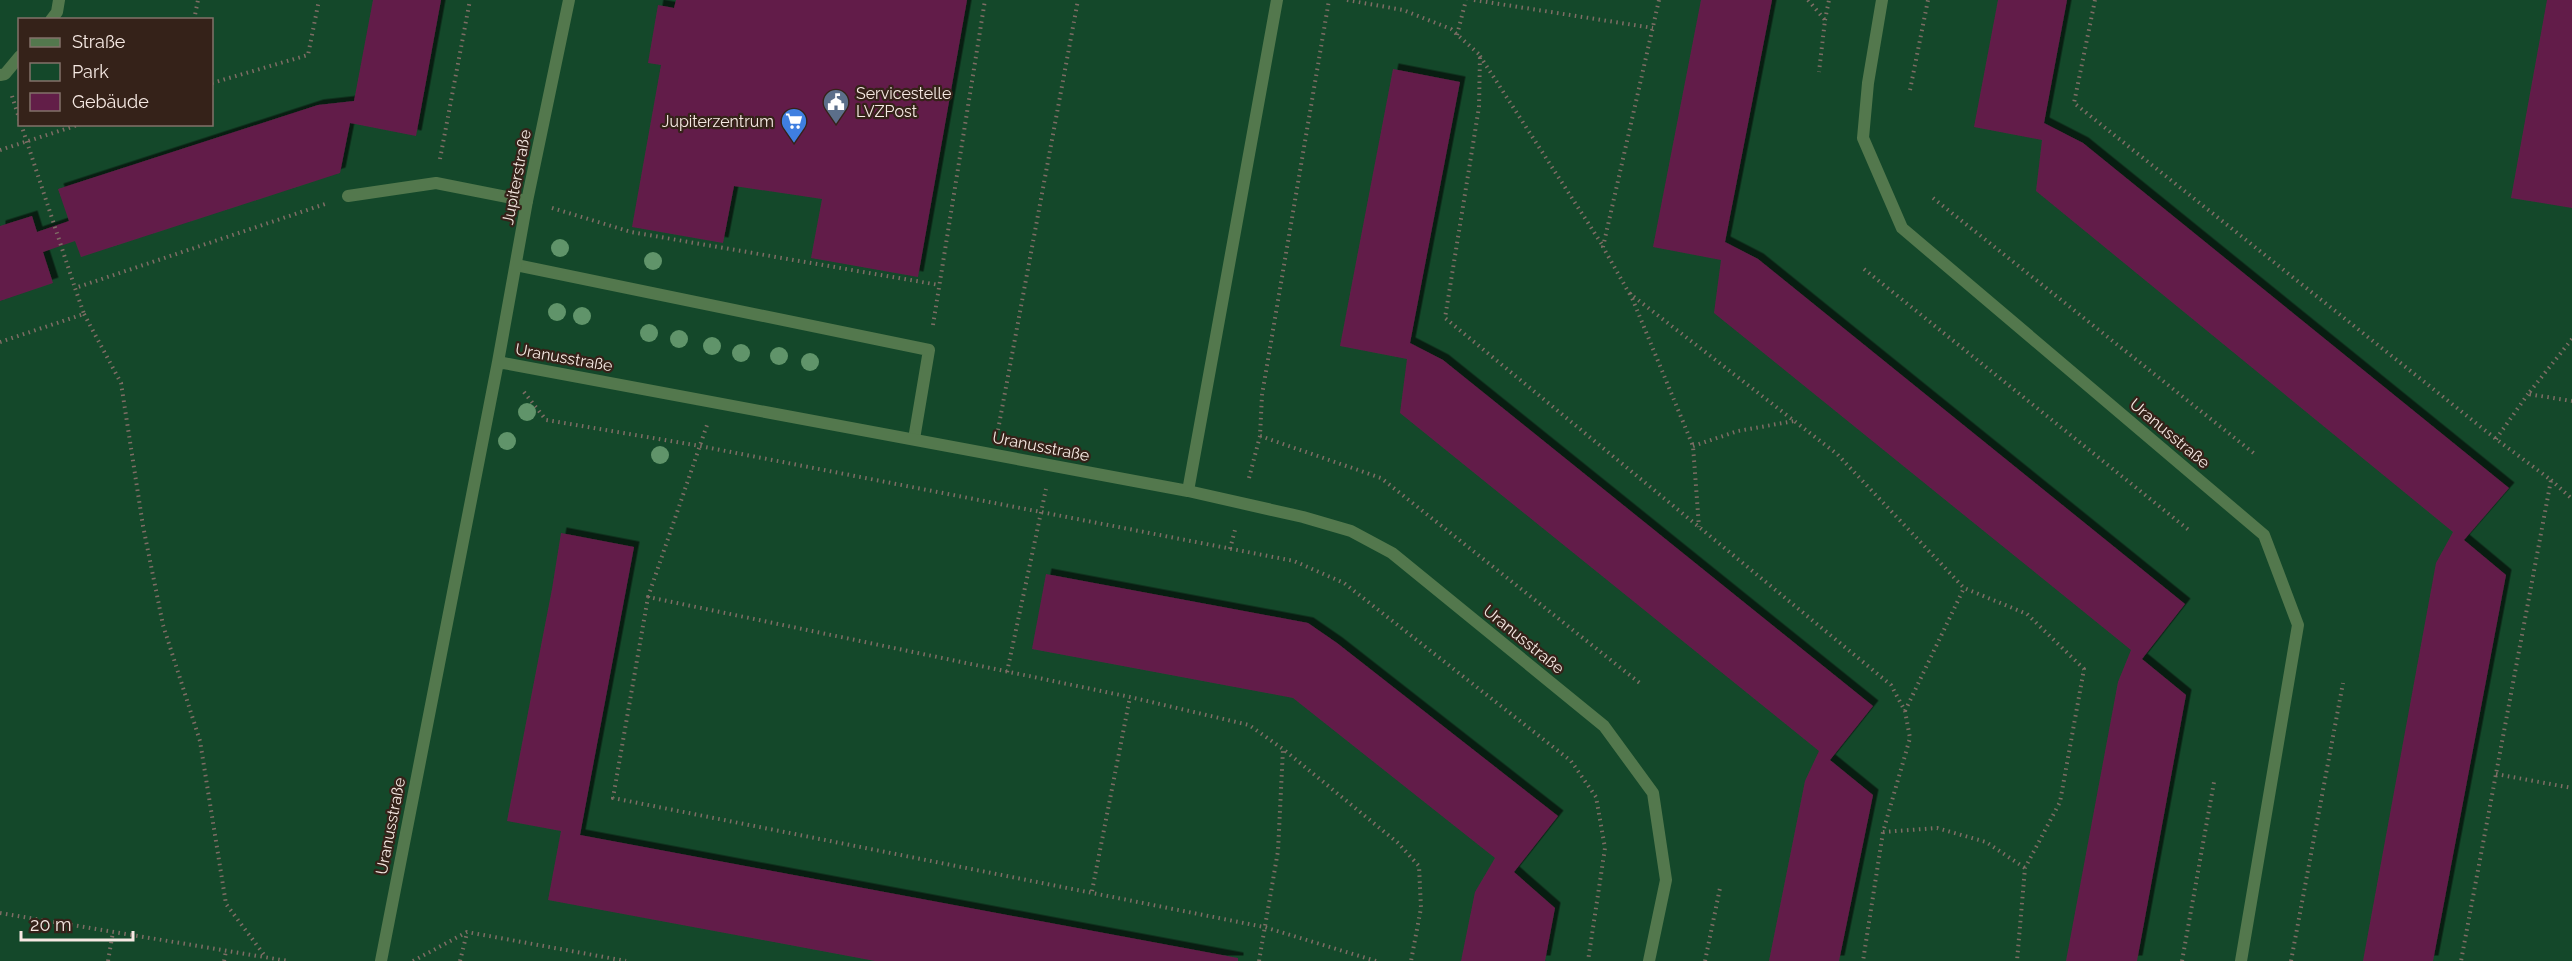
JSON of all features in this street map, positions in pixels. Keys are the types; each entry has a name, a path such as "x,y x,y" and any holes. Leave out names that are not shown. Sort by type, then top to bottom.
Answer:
{"street":[{"path":"52,18 57,12 59,0"},
{"name":"Jupiterstraße","path":"498,362 527,201 569,0"},
{"path":"1188,491 1277,0"},
{"name":"Uranusstraße","path":"1882,0 1868,83 1863,138 1902,228 2264,535 2298,625 2241,961"},
{"path":"0,75 5,74 18,58"},
{"path":"348,196 436,183 527,201"},
{"path":"516,265 929,350 914,439"},
{"name":"Uranusstraße","path":"381,961 498,362 1188,491 1304,517 1351,531 1392,553 1604,726 1653,793 1666,880 1649,961"}],"path":[{"path":"194,18 198,0"},
{"path":"213,83 308,55 319,0"},
{"path":"436,183 470,0"},
{"path":"929,350 985,0"},
{"path":"994,454 1078,0"},
{"path":"1230,549 1260,436 1262,395 1329,0"},
{"path":"1347,0 1403,10 1451,29 1480,56 1603,247 1629,293 1693,446 1699,527"},
{"path":"1457,35 1466,0"},
{"path":"1474,0 1653,28"},
{"path":"1603,247 1659,0"},
{"path":"1808,0 1825,20"},
{"path":"1819,72 1829,0"},
{"path":"1910,90 1928,0"},
{"path":"2095,0 2074,103 2496,439 2551,480 2572,499"},
{"path":"1480,56 1479,106 1445,318 1891,685 1905,711 1910,738 1883,832 1863,961"},
{"path":"11,93 18,116"},
{"path":"21,126 84,314 121,383 143,526 163,625 200,741 226,904 265,956"},
{"path":"0,150 75,126"},
{"path":"75,288 348,196"},
{"path":"1933,198 2256,455"},
{"path":"527,201 631,232 939,285"},
{"path":"1864,269 2190,531"},
{"path":"1629,293 1836,454 1964,588 2027,614 2084,669 2060,802 2025,868 2017,961"},
{"path":"0,342 84,314"},
{"path":"2496,439 2572,339"},
{"path":"498,362 546,420 700,446 1294,561 1344,583 1571,761 1596,797 1605,848 1588,961"},
{"path":"2528,394 2572,401"},
{"path":"715,402 648,597 613,798 1092,891 1264,927 1376,961"},
{"path":"1693,446 1738,431 1794,421"},
{"path":"1260,436 1381,478 1641,684"},
{"path":"1007,672 1051,465"},
{"path":"2461,961 2551,480"},
{"path":"1905,711 1964,588"},
{"path":"648,597 1130,697 1249,725 1283,749 1398,843 1419,866 1421,908 1411,961"},
{"path":"2291,961 2343,683"},
{"path":"1092,891 1130,697"},
{"path":"1259,961 1278,851 1283,749"},
{"path":"2496,774 2572,788"},
{"path":"2182,961 2214,782"},
{"path":"1883,832 1937,828 1986,843 2025,868"},
{"path":"1705,961 1720,888"},
{"path":"0,913 288,961"},
{"path":"108,961 112,932"},
{"path":"413,961 467,932 626,961"},
{"path":"460,961 467,932"},
{"path":"224,961 226,951"}],"green space":[{"path":"0,0 2572,0 2572,961 0,961"}],"building":[{"path":"373,0 441,0 416,136 350,123 340,173 81,257 75,241 43,252 53,283 0,301 0,226 32,216 37,232 69,221 58,189 318,105 354,101"},
{"name":"Jupiterzentrum","path":"676,0 967,0 918,277 811,258 822,199 734,186 723,243 632,227 661,65 648,63 658,5 674,8"},
{"path":"1701,0 1772,0 1725,242 1758,259 2185,604 2142,659 2186,695 2137,961 2066,961 2118,682 2131,650 1714,313 1721,260 1653,247"},
{"path":"1998,0 2067,0 2044,123 2083,143 2509,488 2464,540 2506,575 2433,961 2363,961 2436,563 2453,532 2036,191 2042,140 1974,127"},
{"path":"2547,0 2572,0 2572,208 2511,198"},
{"path":"1393,69 1460,82 1410,343 1443,360 1873,706 1830,760 1873,795 1839,961 1769,961 1805,781 1819,751 1400,413 1407,359 1340,346"},
{"path":"561,533 634,547 580,835 1238,958 1238,961 875,961 548,900 561,831 507,821"},
{"path":"1046,574 1308,623 1337,643 1558,816 1514,872 1555,908 1545,961 1461,961 1475,892 1495,858 1293,698 1032,649"}],"place":[{"name":"Servicestelle LVZPost","path":"836,125"},
{"name":"Jupiterzentrum","path":"794,144"}]}
